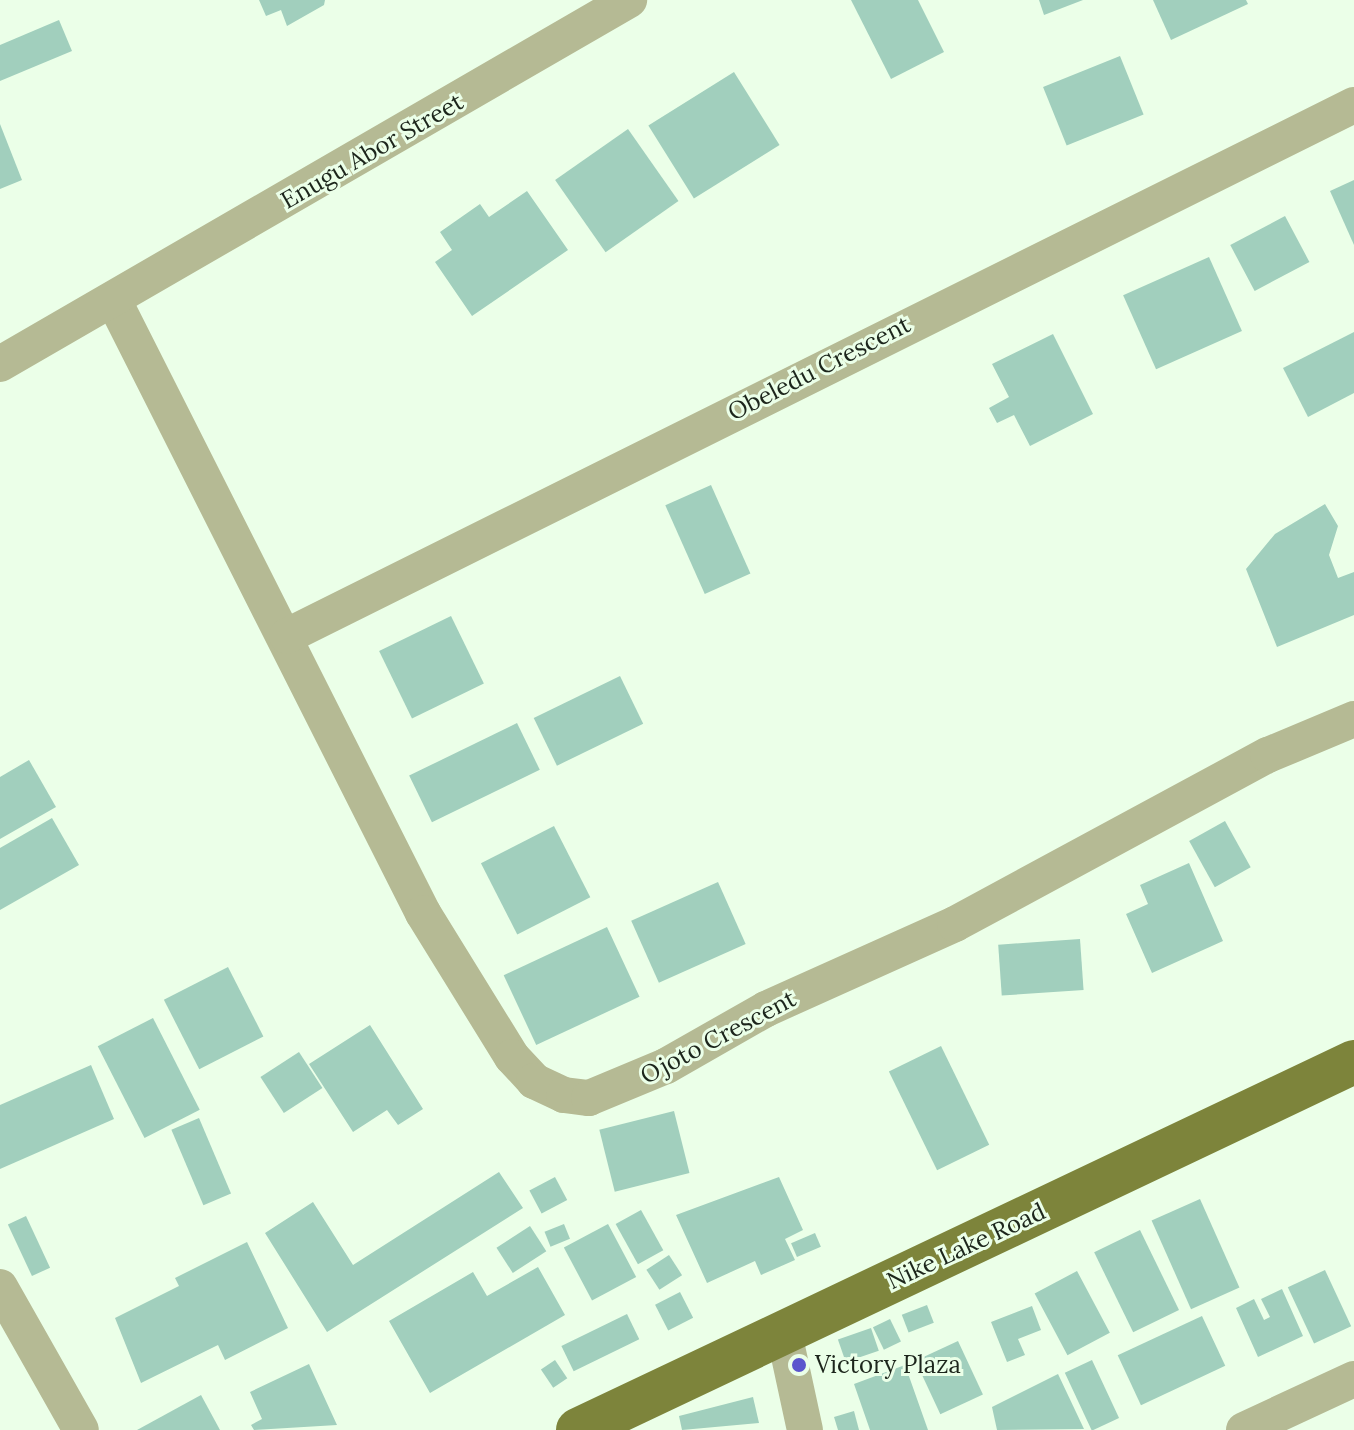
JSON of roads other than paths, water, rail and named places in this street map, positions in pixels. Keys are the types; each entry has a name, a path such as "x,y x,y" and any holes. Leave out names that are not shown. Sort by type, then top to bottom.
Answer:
{"main road":[{"name":"Nike Lake Road","path":"578,1430 1354,1062"}],"street":[{"name":"Enugu Abor Street","path":"0,364 114,301 629,0"},
{"name":"Obeledu Crescent","path":"287,636 1354,105"},
{"name":"Ojoto Crescent","path":"114,301 287,636 423,913 512,1057 534,1081 564,1095 589,1098 955,924 1190,794 1354,719"},
{"path":"0,1287 81,1430"},
{"path":"784,1333 805,1430"},
{"path":"1244,1430 1354,1379"}],"place":[{"name":"Victory Plaza","path":"799,1365"}]}
